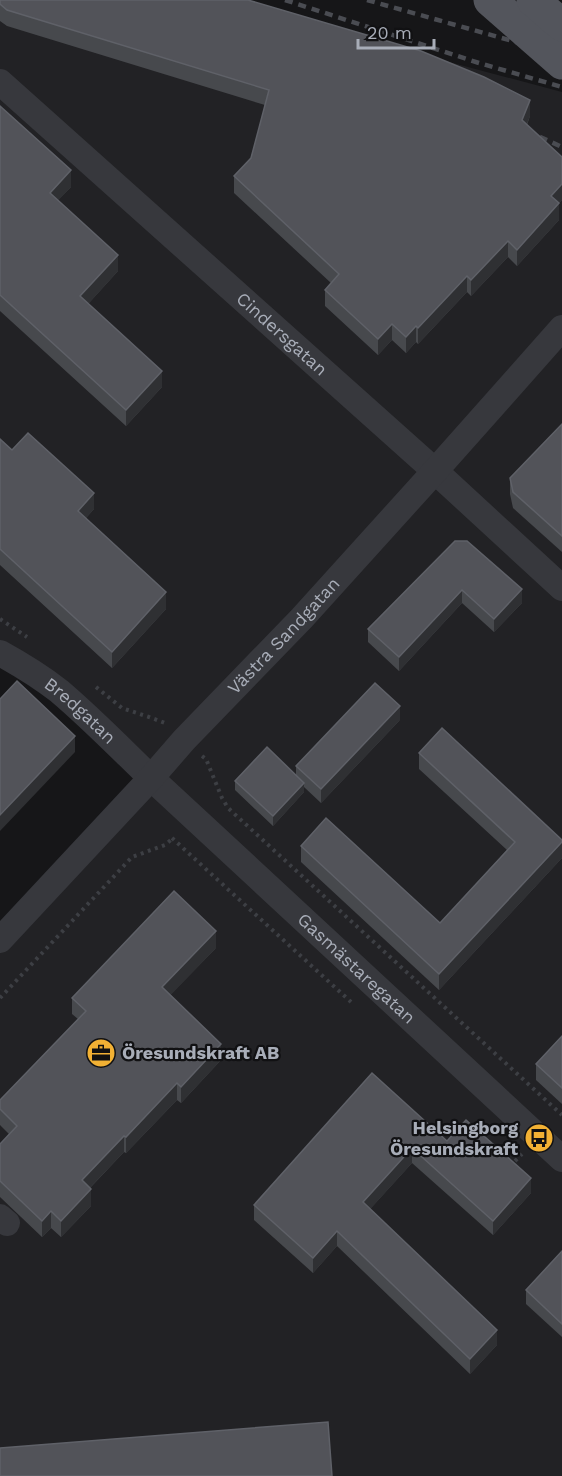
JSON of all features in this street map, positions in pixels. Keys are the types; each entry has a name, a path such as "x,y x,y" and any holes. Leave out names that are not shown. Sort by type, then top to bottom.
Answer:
{"main road":[{"path":"490,0 562,63"},
{"path":"533,0 562,25"}],"street":[{"path":"496,0 562,17"},
{"name":"Cindersgatan","path":"0,82 435,471 562,588"},
{"name":"Västra Sandgatan","path":"0,939 152,778 184,740 302,618 562,328"},
{"name":"Bredgatan","path":"0,653 57,690 152,778"},
{"name":"Gasmästaregatan","path":"152,778 562,1159"}],"path":[{"path":"0,619 34,642"},
{"path":"89,681 122,708 164,723 206,759 228,808 562,1115"},
{"path":"0,998 132,857 165,845 219,791"},
{"path":"172,838 353,1004"}],"shaded area":[{"path":"0,0 333,31 562,92 562,1476 0,1476 0,949 161,777 0,643"}],"building":[{"path":"0,0 248,0 421,51 484,77 530,100 522,120 562,157 562,184 551,196 559,203 517,250 508,241 471,280 467,276 418,328 416,326 406,337 392,324 378,339 325,290 339,274 234,176 251,158 269,90 7,10 0,4"},
{"path":"0,106 71,170 50,193 118,255 80,296 162,371 126,410 0,295"},
{"path":"562,424 562,536 513,492 510,478"},
{"path":"28,433 94,493 78,511 166,592 112,652 0,549 0,439 12,450"},
{"path":"455,541 467,541 522,589 494,619 462,590 399,657 368,629"},
{"path":"17,681 75,736 0,815 0,699"},
{"path":"375,683 400,706 321,789 296,766"},
{"path":"442,728 562,842 439,974 301,846 326,818 440,923 515,842 419,753"},
{"path":"267,747 304,783 273,816 235,781"},
{"path":"174,891 216,931 162,987 221,1044 181,1087 177,1083 82,1180 91,1189 61,1221 51,1211 42,1221 0,1181 0,1144 17,1126 0,1109 0,1100 86,1011 72,998"},
{"path":"562,1036 562,1088 536,1064"},
{"path":"372,1073 447,1141 466,1120 531,1178 493,1221 412,1148 363,1202 497,1330 470,1359 337,1231 313,1258 254,1205"},
{"path":"562,1251 562,1324 526,1290"},
{"path":"328,1422 332,1476 0,1476 0,1448"}],"railway":[{"path":"285,0 479,63 562,87"},
{"path":"367,0 562,55"},
{"path":"527,131 562,147"}],"place":[{"name":"Öresundskraft AB","path":"101,1053"},
{"name":"Helsingborg Öresundskraft","path":"539,1138"}]}
